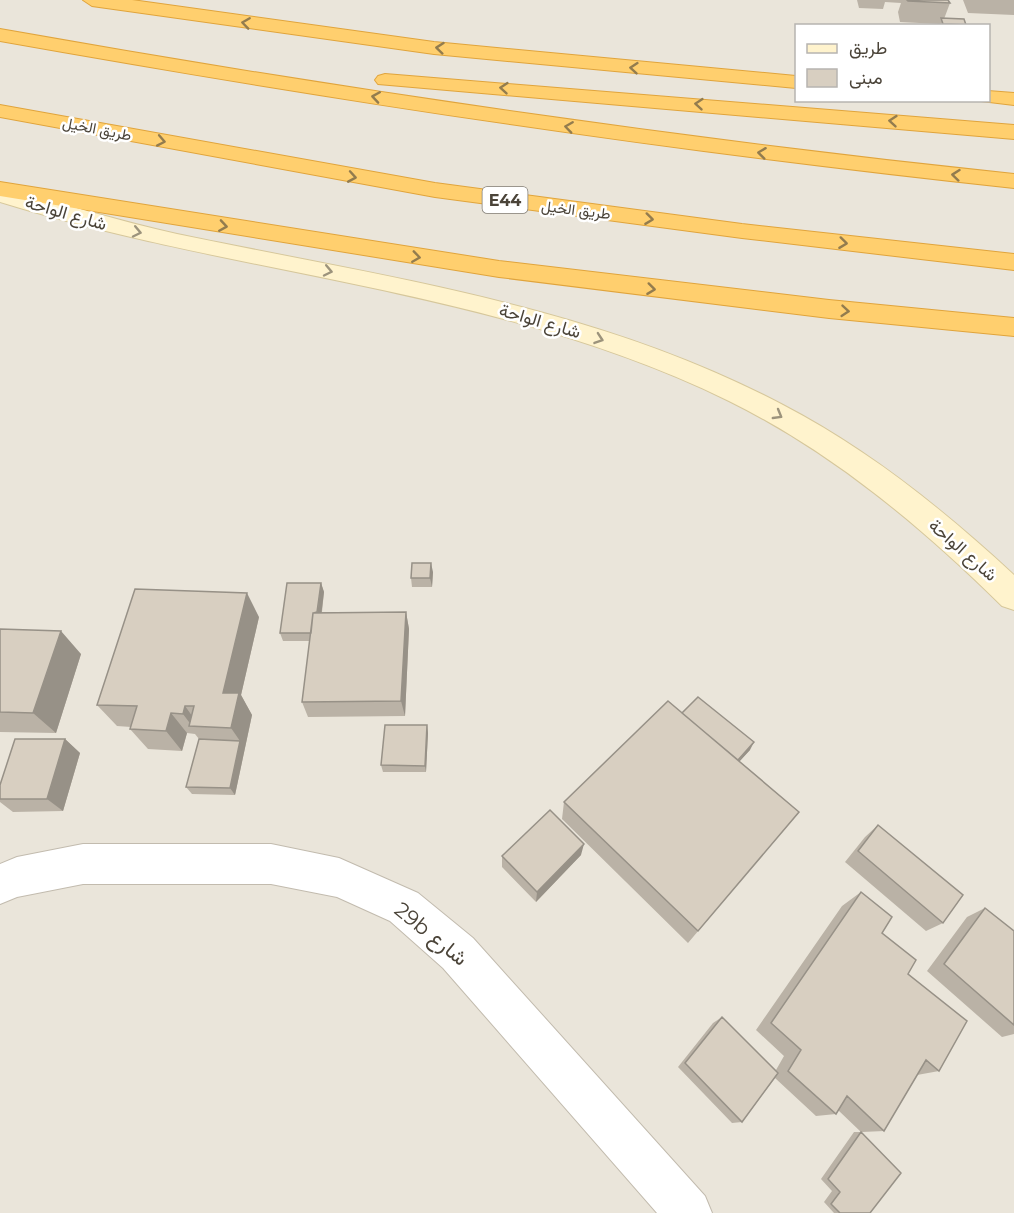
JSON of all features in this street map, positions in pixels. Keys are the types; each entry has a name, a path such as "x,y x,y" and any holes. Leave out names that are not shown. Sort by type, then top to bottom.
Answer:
{"highway":[{"path":"92,0 434,48 795,82"},
{"path":"0,34 228,75 648,138 1014,181"},
{"path":"228,75 453,84 1014,132"},
{"path":"990,97 1014,99"},
{"name":"طريق الخيل","path":"0,111 457,194 765,234 1014,262"},
{"path":"0,125 69,124"},
{"path":"0,192 499,269 818,308 1014,327"}],"street":[{"name":"شارع الواحة","path":"0,192 113,227 512,312 571,329 672,366 774,413 828,446 936,525 1014,596"},
{"name":"29b شارع","path":"0,884 17,877 83,864 271,864 339,878 404,908 458,952 688,1213"}],"shaded area":[{"path":"0,0 1014,0 1014,1213 0,1213"}],"building":[{"path":"948,0 950,3 908,1"},
{"path":"941,18 964,19 966,24 943,24"},
{"path":"412,563 431,563 430,578 411,578"},
{"path":"287,583 321,583 317,612 313,613 311,633 280,633"},
{"path":"135,589 247,593 223,693 239,693 231,728 189,726 194,706 185,706 183,714 171,713 166,731 130,729 137,706 97,705"},
{"path":"406,612 401,701 302,702 313,613"},
{"path":"0,629 61,631 33,713 0,712"},
{"path":"698,697 754,742 738,760 682,713"},
{"path":"668,701 799,812 698,931 564,802"},
{"path":"385,725 427,725 425,766 381,765"},
{"path":"15,739 65,739 47,799 0,799 0,785"},
{"path":"199,739 240,741 230,788 186,787"},
{"path":"550,810 584,844 537,892 502,856"},
{"path":"878,825 963,895 943,923 858,851"},
{"path":"861,892 892,917 882,933 916,960 908,974 967,1021 939,1071 926,1060 884,1131 847,1096 836,1114 788,1071 801,1050 771,1023"},
{"path":"985,908 1014,931 1014,1025 944,964"},
{"path":"722,1017 778,1073 742,1122 685,1063"},
{"path":"861,1132 901,1173 870,1213 840,1213 831,1204 840,1192 828,1179"}]}
